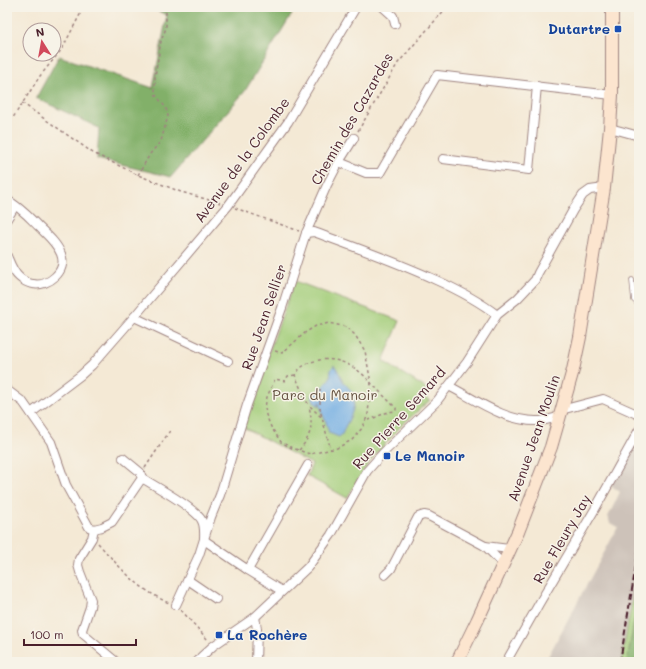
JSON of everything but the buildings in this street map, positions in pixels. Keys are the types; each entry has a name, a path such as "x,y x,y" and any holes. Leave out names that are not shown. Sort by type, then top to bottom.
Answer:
{"main road":[{"path":"604,188 612,95 612,7"},
{"name":"Avenue Jean Moulin","path":"457,662 518,532 550,447 573,370 580,337 604,188"}],"street":[{"name":"Avenue de la Colombe","path":"32,413 81,375 134,317 228,206 288,122 356,7"},
{"path":"383,7 393,16 396,24"},
{"path":"344,164 366,173 380,173 437,75 612,95"},
{"path":"443,159 529,170 537,86"},
{"path":"610,128 639,136"},
{"name":"Chemin des Cazardes","path":"306,233 327,185 354,138"},
{"name":"Rue Pierre Semard","path":"200,660 213,646 255,617 308,567 330,535 367,471 449,386 467,362 497,315 517,299 535,280 573,210 583,195 590,190 604,188"},
{"path":"7,200 27,215 57,247 62,255 60,272 43,284 31,284 19,277 10,264 7,256"},
{"path":"7,219 15,206"},
{"path":"306,233 314,232 412,269 455,289 486,306 497,315"},
{"name":"Rue Jean Sellier","path":"176,605 199,555 226,476 247,405 282,308 306,233"},
{"path":"134,317 228,361"},
{"path":"449,386 495,411 518,418 537,421 603,399 639,415"},
{"path":"8,392 23,402 51,442 66,485 93,534"},
{"name":"Rue Fleury Jay","path":"506,662 639,430"},
{"path":"123,458 141,475 172,495 199,516 203,525 204,540 282,591"},
{"path":"248,570 308,465"},
{"path":"114,662 114,660 84,634 82,630 90,608 91,600 78,565 79,559 93,534 112,522 141,475"},
{"path":"384,575 391,569 418,518 424,515 429,516 485,546 502,564"},
{"path":"485,546 509,550"},
{"path":"188,580 216,599"},
{"path":"255,617 257,629 256,662"}],"lane":[{"path":"632,280 634,300 639,304"}],"path":[{"path":"7,127 40,76 62,49 84,7"},
{"path":"138,175 150,154 161,141 168,116 166,108 155,94 155,76 161,42 166,28 166,7"},
{"name":"Chemin des Cazardes","path":"354,138 398,63 447,7"},
{"path":"22,103 93,153 138,175 181,192 228,206 306,233"},
{"path":"267,349 282,352 306,332 316,326 329,323 346,327 355,335 365,351 371,384 370,402 366,421 352,440 337,448 310,454 280,442 266,415 265,407 267,397 275,379 285,381 288,376 295,375 299,369 308,363 332,359 351,366 364,374 371,384 396,408 396,411 390,411 374,419 366,421"},
{"path":"295,375 309,405 312,419 312,425 305,444 299,450"},
{"path":"320,389 322,420 331,450"},
{"path":"309,405 322,420"},
{"path":"141,475 171,429"},
{"path":"93,534 137,584 154,596 176,605 213,646"}],"shaded area":[{"path":"639,426 639,592 627,662 545,662 618,527 610,523 608,517 620,492 609,484"}],"green space":[{"path":"149,7 296,7 245,91 171,177 97,159 99,128 36,98 56,62 62,62 62,57 153,88 167,15"},
{"name":"Parc du Manoir","path":"295,281 400,321 383,361 427,389 423,395 430,400 401,426 370,461 347,498 307,476 312,464 243,427 254,392"},
{"path":"639,563 639,662 621,662"},
{"path":"639,592 639,662 627,662"}],"water":[{"path":"334,365 343,381 352,392 354,398 354,407 351,416 339,437 329,433 322,414 320,402 319,406 314,402 312,395 321,389 330,378 331,370"}],"railway":[{"path":"620,662 639,547"}],"place":[{"name":"Dutartre","path":"618,29"},
{"name":"Le Manoir","path":"387,456"},
{"name":"La Rochère","path":"219,635"}]}
